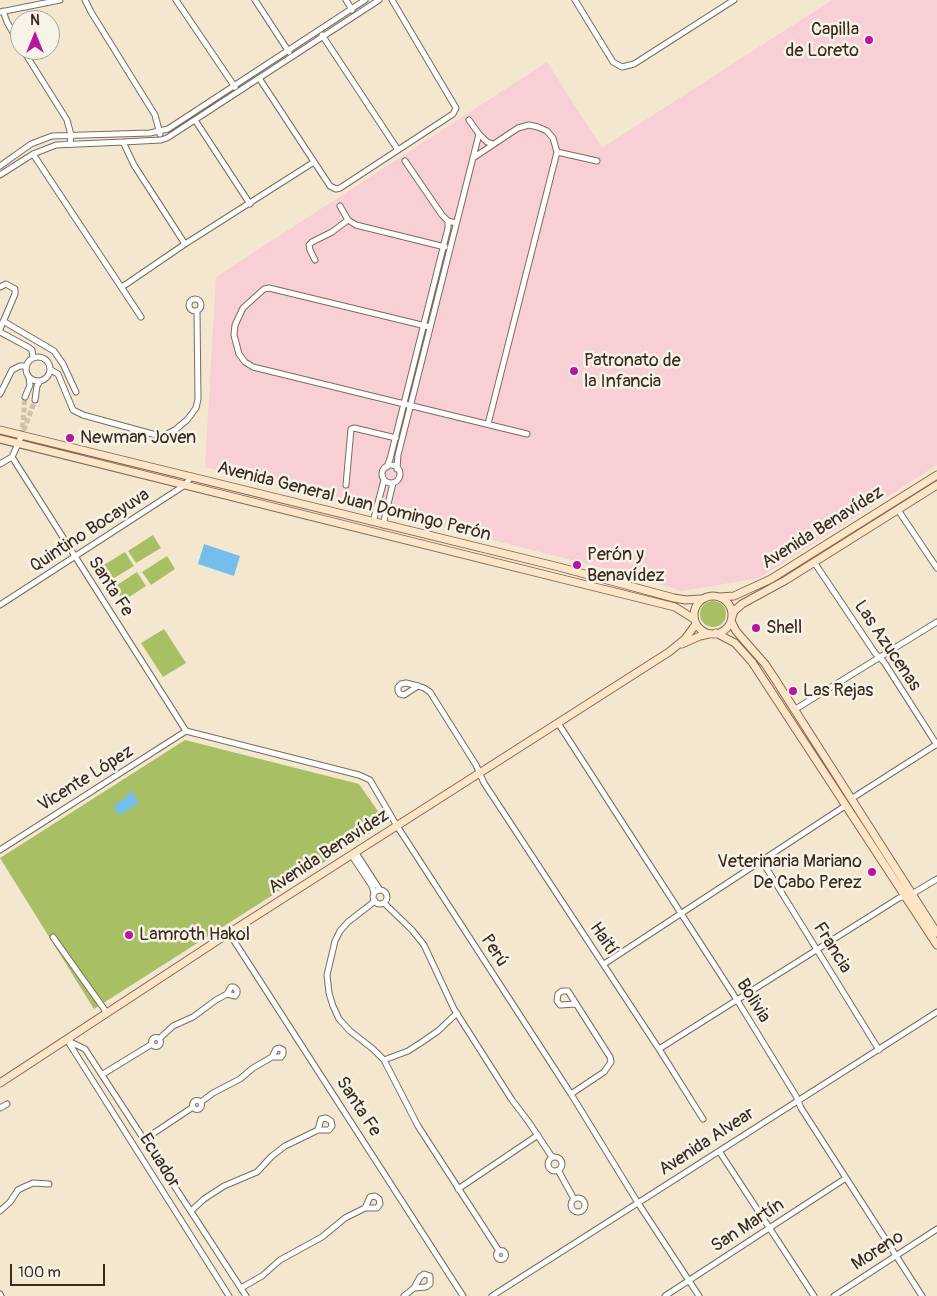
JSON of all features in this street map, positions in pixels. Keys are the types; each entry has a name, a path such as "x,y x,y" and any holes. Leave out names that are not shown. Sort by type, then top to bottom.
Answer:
{"main road":[{"name":"Avenida General Juan Domingo Perón","path":"0,430 559,567 674,598 701,600"},
{"name":"Avenida General Juan Domingo Perón","path":"0,439 675,607 695,622"},
{"name":"Avenida Benavídez","path":"720,597 734,596 771,579 937,475"},
{"name":"Avenida Benavídez","path":"731,619 734,611 742,604 786,580 937,485"},
{"path":"937,932 765,664 736,631 731,619 730,606 720,597 711,596 701,600 695,608 695,622 702,630 735,643 752,662 937,945"},
{"path":"713,633 725,629 731,619"},
{"name":"Avenida Benavídez","path":"674,648 692,632 695,622"},
{"name":"Avenida Benavídez","path":"0,1083 674,648 700,636 713,633"}],"street":[{"path":"10,27 2,12 60,0"},
{"path":"85,0 155,115 161,140"},
{"path":"255,0 292,56"},
{"path":"346,0 356,15"},
{"path":"2,165 31,144 52,136 132,134 160,132 168,129 365,0"},
{"path":"0,175 33,154 56,145 161,140 167,138 379,0"},
{"path":"260,78 330,186 336,189 453,114 456,108 392,0"},
{"path":"574,0 613,62 622,67 634,64 734,0"},
{"path":"180,1 238,92"},
{"path":"319,30 398,150"},
{"path":"29,60 67,120 71,135 70,144"},
{"path":"195,120 250,204"},
{"path":"469,120 479,134 493,144"},
{"path":"473,158 518,128 528,125 547,131 553,138 557,152 488,424"},
{"path":"383,525 394,483 399,477 397,469 398,455 479,134"},
{"path":"123,142 134,165 185,244"},
{"path":"557,152 598,161"},
{"path":"33,154 141,317"},
{"path":"0,158 2,165 8,170"},
{"path":"405,161 442,215 448,221 456,223"},
{"path":"122,287 185,244 314,162"},
{"path":"340,206 348,220 356,225 451,248"},
{"path":"315,260 309,245 348,220"},
{"path":"373,522 384,480 382,473 387,467 396,438 448,221"},
{"path":"0,287 6,284 15,289 15,294 0,330 32,350 33,358"},
{"path":"430,328 269,288 264,289 243,308 235,325 234,335 239,354 245,362 253,366 527,434"},
{"path":"25,397 30,385 26,366 33,358 45,359 51,370 58,374 73,410 83,415 156,435 165,435 175,430 187,420 196,408 198,399 198,311"},
{"path":"3,321 54,351 63,364 76,392"},
{"path":"45,359 54,351"},
{"path":"0,394 12,370 20,366 26,366"},
{"path":"35,400 37,386 47,378 51,370"},
{"path":"29,378 40,382"},
{"path":"346,485 351,429 354,428 396,438"},
{"path":"0,464 12,456 22,435"},
{"name":"Santa Fe","path":"12,456 186,731"},
{"path":"387,467 393,466 397,469"},
{"name":"Quintino Bocayuva","path":"0,605 185,485 191,477"},
{"path":"384,480 388,483 394,483"},
{"path":"898,510 937,568"},
{"name":"Las Azucenas","path":"814,562 937,744"},
{"path":"794,710 937,622"},
{"name":"Haití","path":"418,686 430,692 476,765 484,783 604,964 703,1120"},
{"name":"Bolivia","path":"558,723 737,1000 846,1178 922,1296"},
{"name":"Perú","path":"186,731 359,775 366,778 374,786 397,826 571,1094 638,1203 699,1296"},
{"name":"Vicente López","path":"0,850 186,731"},
{"path":"852,799 937,744"},
{"path":"604,964 846,806"},
{"path":"354,854 380,890 385,891 387,899 384,903"},
{"path":"354,854 372,886 375,901"},
{"name":"Francia","path":"762,861 879,1050"},
{"path":"659,1049 899,898 912,894 937,878"},
{"path":"374,893 380,890"},
{"path":"375,901 380,904 384,903 412,930 424,945 457,1013 512,1100 552,1157 556,1157 561,1161 562,1165 558,1170 553,1171 549,1168 548,1161 552,1157"},
{"path":"375,901 348,922 334,941 328,983 333,1006 339,1019 350,1031 384,1060 408,1110 499,1251"},
{"name":"Santa Fe","path":"230,933 462,1296"},
{"path":"53,937 108,1013"},
{"path":"103,1074 152,1044 154,1046 159,1045 160,1039 173,1026 193,1016 227,994"},
{"path":"571,1094 604,1072 611,1062 610,1057 575,1004"},
{"name":"Avenida Alvear","path":"492,1296 937,1012"},
{"path":"384,1060 408,1051 438,1032 457,1013"},
{"path":"66,1040 85,1048 246,1296"},
{"name":"Ecuador","path":"66,1040 229,1296"},
{"path":"145,1140 193,1107 196,1109 200,1108 202,1106 201,1102 213,1093 240,1079 253,1068 272,1057"},
{"path":"0,1108 6,1104"},
{"path":"191,1211 204,1199 224,1186 257,1172 277,1151 318,1130"},
{"path":"458,1189 538,1135"},
{"path":"719,1151 814,1296"},
{"path":"558,1170 574,1199"},
{"name":"San Martín","path":"665,1296 846,1178"},
{"path":"0,1211 10,1202 18,1190 33,1183 49,1184"},
{"path":"241,1288 262,1276 280,1260 322,1237 345,1218 365,1208"},
{"name":"Moreno","path":"834,1296 937,1229"},
{"path":"404,1296 414,1288"}],"shaded area":[{"name":"Patronato de la Infancia","path":"832,0 937,0 937,465 759,578 681,591 619,572 205,467 216,277 547,62 602,148"}],"green space":[{"path":"153,535 161,548 136,563 128,551"},
{"path":"125,552 134,566 111,580 102,566"},
{"path":"167,556 175,569 151,585 142,572"},
{"path":"137,572 146,586 123,601 114,587"},
{"path":"713,601 722,605 726,614 722,623 713,627 704,623 700,614 704,605"},
{"path":"164,629 186,663 163,677 141,643"},
{"name":"Lamroth Hakol","path":"185,740 359,784 384,820 381,826 94,1009 0,858"}],"water":[{"path":"204,544 240,556 234,576 198,564"},
{"path":"131,791 139,803 120,815 113,806 128,796 127,793"}],"tunnel":[{"path":"22,435 25,397"},
{"path":"24,430 35,400"}],"place":[{"name":"Capilla de Loreto","path":"869,40"},
{"name":"Patronato de la Infancia","path":"574,371"},
{"name":"Newman Joven","path":"70,438"},
{"name":"Perón y Benavídez","path":"577,565"},
{"name":"Shell","path":"756,628"},
{"name":"Las Rejas","path":"793,691"},
{"name":"Veterinaria Mariano De Cabo Perez","path":"872,872"},
{"name":"Lamroth Hakol","path":"129,935"}]}
